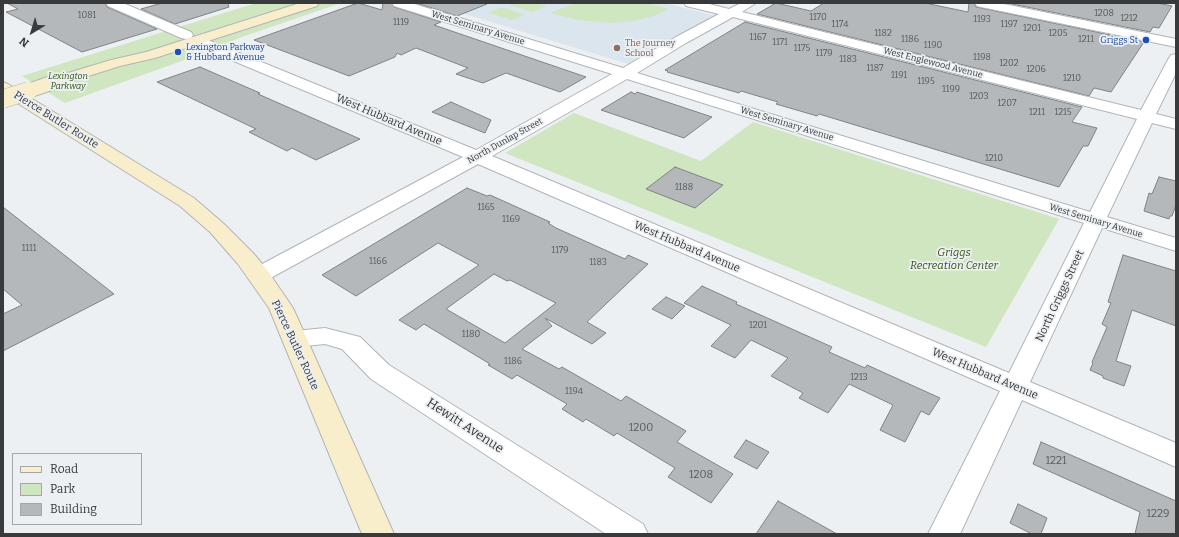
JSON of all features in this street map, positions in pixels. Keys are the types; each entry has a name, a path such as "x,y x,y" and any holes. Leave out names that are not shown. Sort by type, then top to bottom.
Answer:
{"main road":[{"path":"3,99 116,63 150,56 192,38 286,3"},
{"path":"192,38 312,3"},
{"name":"Pierce Butler Route","path":"3,87 186,202 217,228 259,275 281,308 295,338 378,534"}],"street":[{"name":"West Hubbard Avenue","path":"112,3 1176,455"},
{"name":"West Seminary Avenue","path":"398,3 1176,245"},
{"name":"West Englewood Avenue","path":"690,3 1176,124"},
{"name":"North Dunlap Street","path":"259,275 476,157 626,73 681,40 750,3"},
{"path":"981,3 1176,43"},
{"name":"North Griggs Street","path":"944,534 1016,388 1146,116 1176,58"},
{"name":"Hewitt Avenue","path":"295,338 325,336 351,343 380,372 632,534"}],"shaded area":[{"name":"The Journey School","path":"429,3 664,3 716,16 628,64"}],"green space":[{"name":"Lexington Parkway","path":"256,3 341,3 242,37 190,58 65,103 22,76"},
{"path":"514,3 537,3 547,6 533,12 509,5"},
{"path":"575,3 647,3 669,9 654,16 634,21 611,23 578,20 550,13"},
{"path":"501,7 525,15 512,20 488,13"},
{"name":"Griggs Recreation Center","path":"574,113 701,161 753,122 1059,219 986,347 505,153"}],"building":[{"path":"7,3 105,3 107,7 157,29 82,52 6,12 18,9"},
{"path":"162,3 228,3 229,7 175,24 141,9"},
{"path":"358,3 382,10 383,3 391,3 394,7 441,22 434,25 586,77 560,92 506,73 483,83 456,74 468,68 416,48 401,55 397,53 395,57 349,76 254,40"},
{"path":"416,3 486,3 487,4 457,16"},
{"path":"776,3 811,11 824,3 925,3 968,12 969,3 974,3 976,7 1144,42 1111,92 1094,88 1089,96 757,14"},
{"path":"1007,3 1157,3 1172,6 1159,28 1153,27 1150,32"},
{"path":"745,22 1082,107 1072,122 1097,128 1088,146 1083,146 1059,187 819,114 817,116 776,104 778,102 741,91 739,93 667,72 668,71 665,70"},
{"path":"200,67 360,139 316,160 292,148 287,151 249,132 256,129 157,82"},
{"path":"631,92 635,94 637,92 712,117 684,138 601,110"},
{"path":"451,102 491,120 485,133 432,112"},
{"path":"675,167 723,185 695,208 646,189"},
{"path":"1159,177 1176,181 1176,205 1172,216 1170,216 1169,219 1144,211 1149,193 1152,194"},
{"path":"467,188 487,196 490,195 550,222 548,223 556,228 625,259 628,255 648,264 587,322 606,333 592,344 545,318 552,326 522,349 559,369 562,367 621,401 626,396 686,431 677,442 733,474 711,503 668,477 675,468 617,433 614,436 586,419 583,422 562,409 567,404 517,375 512,379 424,324 416,330 399,320 479,265 438,243 356,296 322,275","holes":["494,274 507,281 510,280 556,303 505,343 446,309"]},
{"path":"3,207 114,294 3,351 3,314 22,305 3,289"},
{"path":"1123,255 1176,271 1176,326 1132,310 1116,361 1131,366 1124,386 1103,378 1103,376 1090,370 1107,327 1102,324 1111,303 1108,302"},
{"path":"702,286 737,302 736,304 832,347 829,352 865,368 867,365 940,398 929,415 921,411 905,442 880,430 893,405 849,384 828,413 799,398 803,393 771,376 788,358 751,340 735,358 711,346 731,325 684,303"},
{"path":"666,297 685,306 672,319 652,309"},
{"path":"746,440 769,452 757,469 734,457"},
{"path":"1041,442 1176,501 1176,534 1135,534 1140,512 1033,464"},
{"path":"778,501 837,534 756,534"},
{"path":"1018,504 1047,518 1041,534 1032,534 1010,523"}],"place":[{"name":"Griggs St","path":"1146,40"},
{"name":"The Journey School","path":"617,48"},
{"name":"Lexington Parkway & Hubbard Avenue","path":"178,52"}]}
